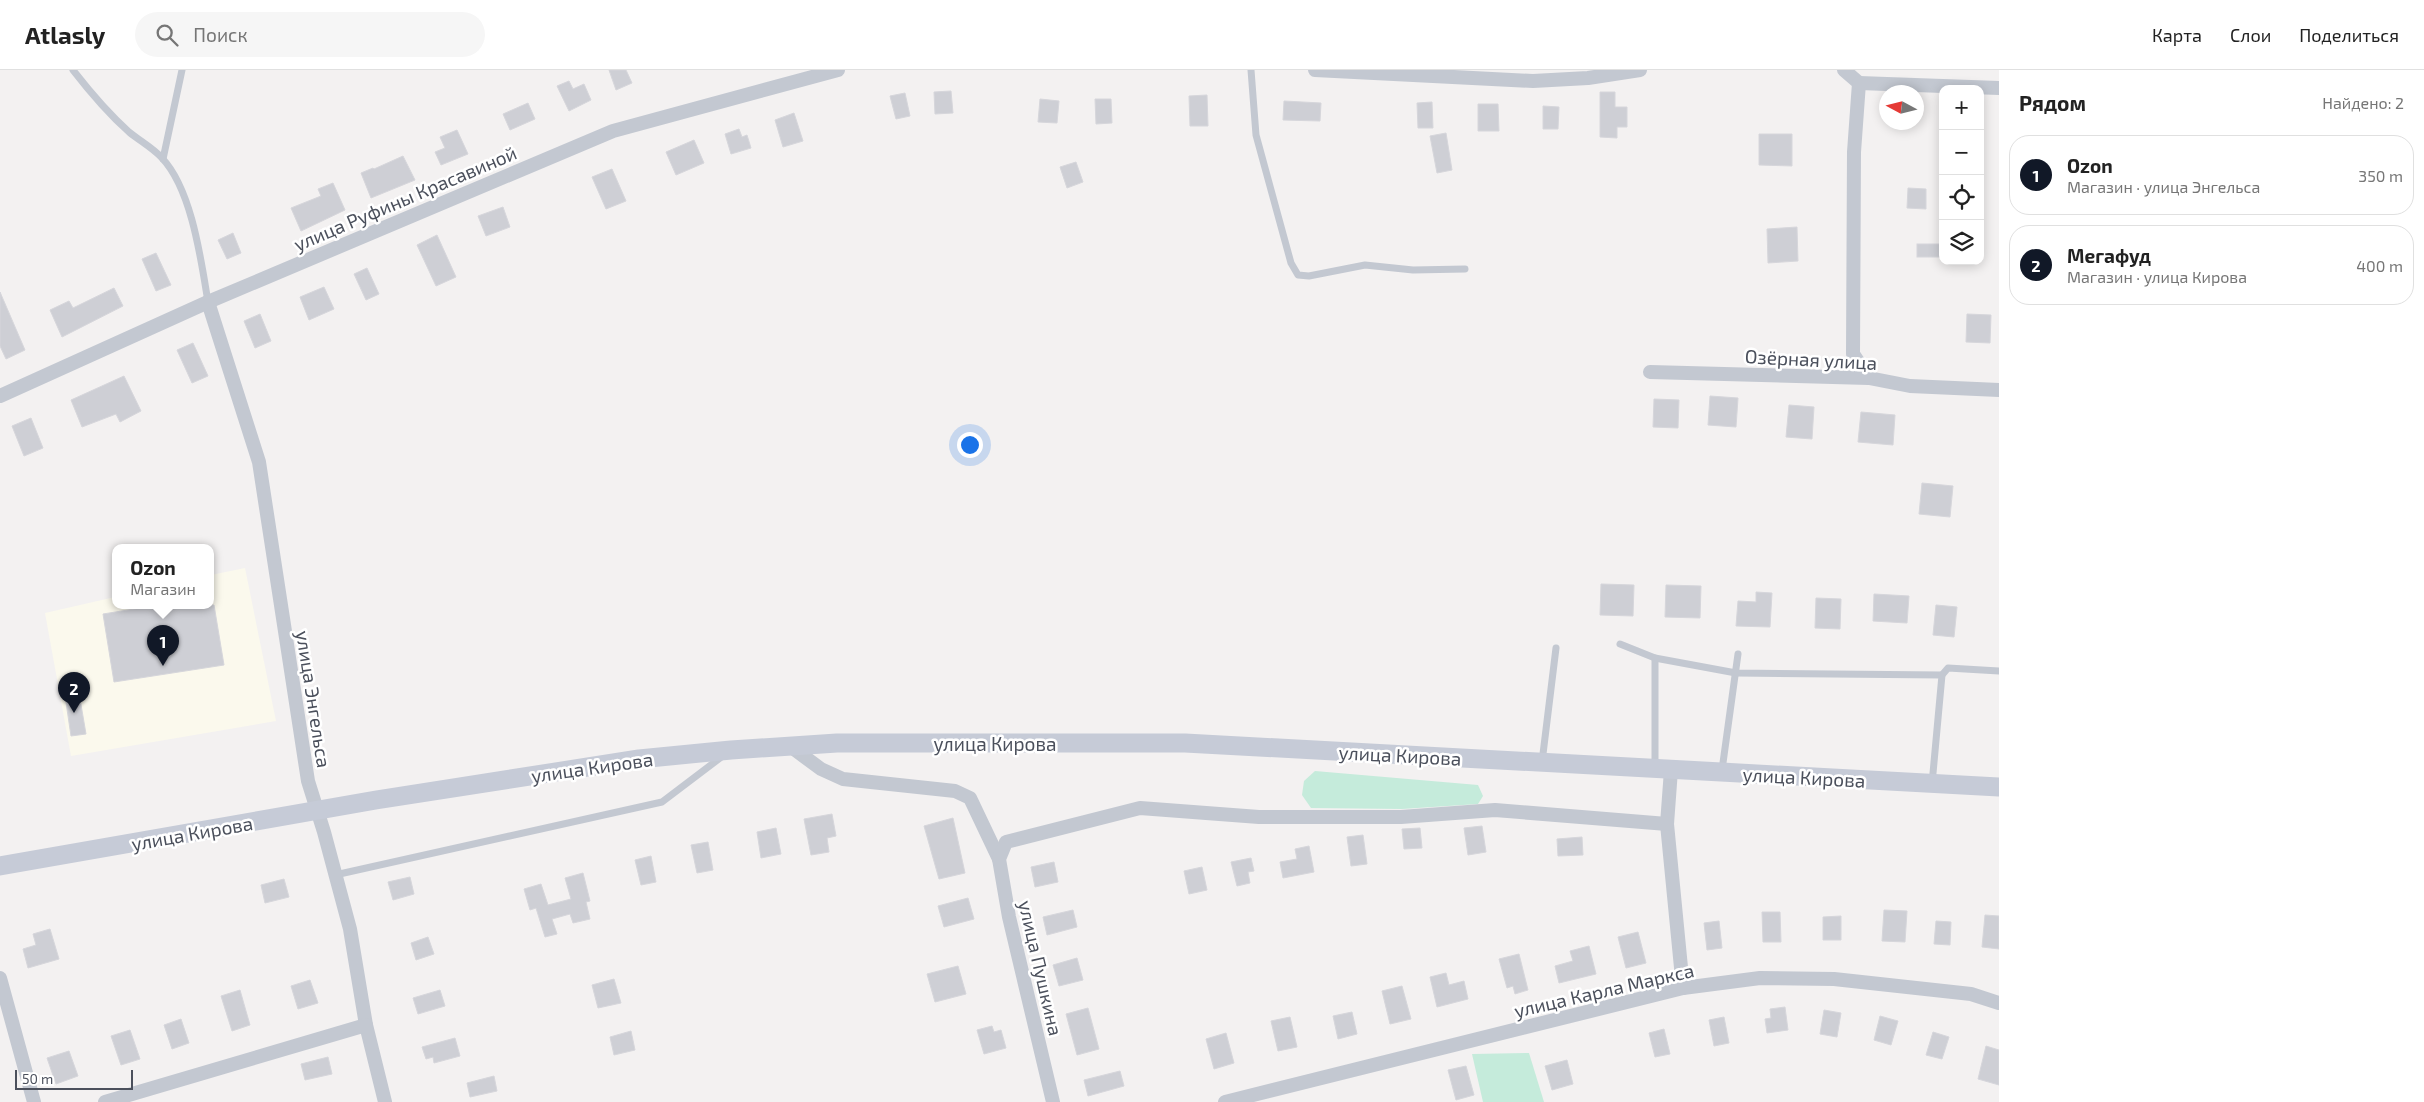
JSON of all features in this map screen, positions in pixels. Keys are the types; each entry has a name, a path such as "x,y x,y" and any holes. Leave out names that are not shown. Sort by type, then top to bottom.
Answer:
{"main road":[{"name":"улица Кирова","path":"0,866 317,811 639,759 731,750 837,743 1185,743 1999,787"}],"street":[{"name":"улица Руфины Красавиной","path":"0,396 208,302 613,131 838,70"},
{"path":"1315,70 1533,81 1588,78 1640,70"},
{"path":"1844,70 1859,83 1999,88"},
{"path":"1859,83 1854,152 1853,354 1870,378"},
{"name":"улица Энгельса","path":"208,302 259,462 308,782 350,929 366,1025 385,1102"},
{"name":"Озёрная улица","path":"1650,372 1870,378 1910,386 1999,390"},
{"name":"улица Пушкина","path":"790,746 821,770 843,779 955,791 970,798 999,859 1009,916 1053,1102"},
{"path":"1663,770 1682,988"},
{"path":"999,859 1006,842 1140,808 1259,817 1400,816 1495,810 1667,824"},
{"path":"0,978 34,1102"},
{"name":"улица Карла Маркса","path":"1224,1102 1682,988 1760,978 1834,979 1971,994 1999,1003"},
{"path":"105,1102 366,1025"}],"lane":[{"path":"73,70 92,94 129,132 163,159 185,197 198,243 208,302"},
{"path":"163,159 182,70"},
{"path":"1251,70 1256,135 1291,263 1298,275 1309,276 1366,266 1413,270 1465,269"},
{"path":"1620,644 1655,658 1736,673 1942,675"},
{"path":"1542,763 1556,648"},
{"path":"1722,773 1738,654"},
{"path":"1655,658 1663,770"},
{"path":"1932,784 1942,675 1948,668 1999,671"},
{"path":"335,874 662,802 731,750"}],"shaded area":[{"path":"245,568 276,721 71,756 45,613 112,598 112,609 214,609 214,574"}],"green space":[{"path":"1315,771 1478,785 1483,796 1478,804 1402,809 1311,808 1302,795 1304,781"},
{"path":"1529,1053 1544,1102 1483,1102 1472,1054"}],"building":[{"path":"609,70 626,70 632,83 616,90"},
{"path":"569,81 573,89 584,84 591,100 569,111 557,86"},
{"path":"951,91 953,113 935,114 934,92"},
{"path":"1600,92 1615,92 1615,107 1627,107 1627,127 1617,127 1617,138 1600,137"},
{"path":"905,93 910,116 896,119 890,96"},
{"path":"1207,95 1208,126 1190,126 1189,96"},
{"path":"1040,99 1059,101 1057,123 1038,122"},
{"path":"1095,99 1111,99 1112,123 1096,124"},
{"path":"1284,101 1321,103 1320,121 1283,120"},
{"path":"1432,102 1433,128 1418,128 1417,103"},
{"path":"528,103 535,119 510,130 503,114"},
{"path":"1478,104 1498,104 1499,131 1478,131"},
{"path":"1543,106 1559,107 1558,129 1543,129"},
{"path":"794,113 803,141 783,147 775,120"},
{"path":"739,129 742,137 747,135 751,148 731,154 725,134"},
{"path":"457,130 468,154 441,165 435,152 445,148 440,137"},
{"path":"1446,133 1452,170 1437,173 1430,136"},
{"path":"1759,134 1792,134 1792,166 1759,165"},
{"path":"694,140 704,163 676,175 666,152"},
{"path":"403,156 415,180 371,198 361,173"},
{"path":"1076,162 1083,182 1067,188 1060,167"},
{"path":"612,169 626,201 606,209 592,177"},
{"path":"333,183 345,210 301,231 291,208 321,196 318,189"},
{"path":"1908,188 1926,189 1926,209 1907,208"},
{"path":"503,207 510,227 486,236 478,216"},
{"path":"1797,227 1798,261 1768,263 1767,229"},
{"path":"233,233 241,253 227,259 218,240"},
{"path":"437,235 456,277 436,286 417,245"},
{"path":"1917,244 1939,244 1939,257 1917,257"},
{"path":"156,253 171,285 156,291 142,259"},
{"path":"367,268 379,294 366,300 354,274"},
{"path":"324,287 334,309 309,320 300,297"},
{"path":"114,288 123,306 62,337 50,310 69,301 73,308"},
{"path":"0,292 25,350 6,359 0,346"},
{"path":"260,314 271,341 255,348 244,321"},
{"path":"1967,314 1991,315 1990,343 1966,342"},
{"path":"193,343 208,376 192,383 177,350"},
{"path":"124,376 141,411 120,422 116,414 82,427 71,400"},
{"path":"1710,396 1738,398 1736,427 1708,425"},
{"path":"1654,399 1679,400 1678,428 1653,427"},
{"path":"1789,405 1814,407 1812,439 1786,437"},
{"path":"1861,412 1895,415 1893,445 1858,442"},
{"path":"31,418 43,448 24,456 12,426"},
{"path":"1922,483 1953,486 1950,517 1919,514"},
{"path":"1601,584 1634,585 1633,616 1600,615"},
{"path":"1666,585 1701,586 1700,618 1665,617"},
{"path":"1756,592 1772,593 1770,627 1736,626 1738,601 1756,602"},
{"path":"1874,594 1909,596 1907,623 1873,621"},
{"path":"1816,598 1841,599 1840,629 1815,628"},
{"path":"214,605 224,665 114,682 103,614 134,609 214,609"},
{"path":"1936,605 1957,607 1954,637 1933,635"},
{"path":"78,687 86,734 71,736 64,689"},
{"path":"832,814 836,836 827,838 829,852 811,855 804,819"},
{"path":"953,818 965,873 939,879 924,826"},
{"path":"1482,826 1486,852 1468,855 1464,828"},
{"path":"776,828 781,854 761,858 757,832"},
{"path":"1420,828 1422,848 1404,849 1402,829"},
{"path":"1363,835 1367,864 1351,866 1347,837"},
{"path":"1582,837 1583,855 1558,856 1557,839"},
{"path":"708,842 713,870 697,873 691,845"},
{"path":"1309,846 1314,872 1283,878 1280,862 1297,859 1295,849"},
{"path":"651,856 656,882 641,885 635,860"},
{"path":"1251,858 1254,871 1248,872 1250,883 1237,886 1231,862"},
{"path":"1054,862 1058,882 1035,887 1031,867"},
{"path":"1202,867 1207,890 1189,894 1184,871"},
{"path":"583,873 590,901 586,902 590,919 573,923 570,914 552,919 557,934 545,937 536,908 530,910 524,889 541,884 548,905 571,899 565,878"},
{"path":"410,877 414,894 393,900 388,882"},
{"path":"284,879 289,897 265,903 261,885"},
{"path":"968,898 974,919 944,927 938,906"},
{"path":"1073,910 1077,927 1047,935 1043,917"},
{"path":"1884,910 1907,911 1905,942 1882,941"},
{"path":"1762,912 1780,912 1781,942 1763,942"},
{"path":"1985,915 1999,916 1999,949 1982,947"},
{"path":"1841,916 1841,940 1823,940 1823,917"},
{"path":"1719,921 1722,948 1707,950 1704,923"},
{"path":"1936,921 1951,922 1950,945 1934,944"},
{"path":"50,929 59,959 28,968 23,949 36,945 33,934"},
{"path":"1638,932 1646,963 1626,968 1618,937"},
{"path":"428,937 434,954 416,960 411,943"},
{"path":"1589,946 1596,974 1559,983 1555,966 1573,961 1570,951"},
{"path":"1519,954 1528,990 1515,994 1513,986 1507,988 1499,959"},
{"path":"1077,958 1083,980 1059,986 1053,965"},
{"path":"958,966 966,994 935,1002 927,974"},
{"path":"1446,973 1449,985 1464,981 1468,999 1437,1007 1430,977"},
{"path":"614,979 621,1003 598,1008 592,985"},
{"path":"310,980 318,1003 298,1009 291,986"},
{"path":"1402,986 1411,1019 1390,1024 1382,991"},
{"path":"240,990 250,1025 232,1031 221,996"},
{"path":"440,990 445,1006 418,1014 413,998"},
{"path":"1785,1007 1788,1030 1767,1033 1765,1019 1771,1018 1770,1009"},
{"path":"1088,1008 1099,1049 1077,1055 1066,1014"},
{"path":"1824,1010 1841,1013 1837,1037 1820,1034"},
{"path":"1352,1012 1357,1034 1338,1039 1333,1016"},
{"path":"1880,1016 1898,1021 1891,1045 1874,1040"},
{"path":"1290,1017 1297,1047 1278,1051 1271,1021"},
{"path":"1724,1017 1729,1043 1714,1046 1709,1020"},
{"path":"181,1019 189,1043 172,1049 164,1025"},
{"path":"992,1026 994,1032 1001,1030 1006,1048 984,1054 977,1030"},
{"path":"1664,1029 1670,1054 1655,1057 1649,1033"},
{"path":"130,1030 140,1059 121,1065 111,1036"},
{"path":"631,1031 635,1050 614,1055 610,1037"},
{"path":"1933,1032 1949,1037 1942,1059 1926,1055"},
{"path":"1226,1033 1234,1063 1214,1069 1206,1039"},
{"path":"455,1038 460,1056 434,1063 433,1057 426,1059 422,1047"},
{"path":"1986,1046 1999,1050 1999,1085 1978,1079"},
{"path":"69,1051 78,1076 56,1084 47,1058"},
{"path":"328,1057 332,1074 305,1080 301,1064"},
{"path":"1567,1060 1573,1084 1552,1090 1545,1066"},
{"path":"1466,1066 1474,1095 1456,1100 1448,1070"},
{"path":"1120,1071 1124,1086 1088,1096 1084,1080"},
{"path":"494,1076 497,1091 470,1097 467,1083"}],"place":[{"name":"Ozon","path":"163,666"},
{"name":"Мегафуд","path":"74,713"}]}
